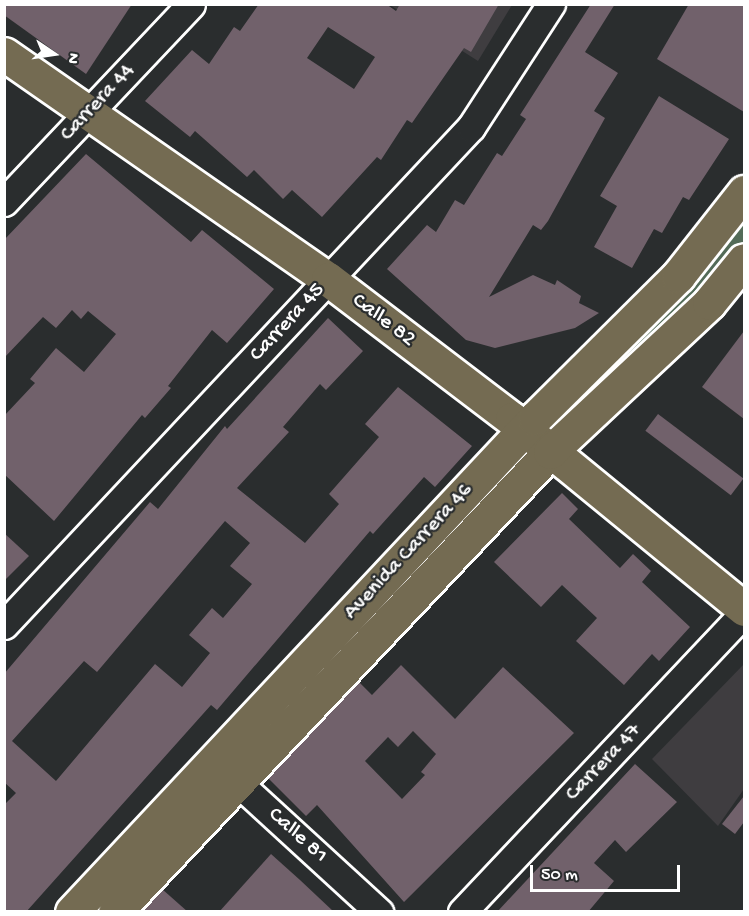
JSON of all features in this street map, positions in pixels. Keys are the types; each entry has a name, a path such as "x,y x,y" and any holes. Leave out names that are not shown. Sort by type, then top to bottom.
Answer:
{"main road":[{"name":"Calle 82","path":"4,54 90,111 328,279 524,429 744,611"},
{"name":"Avenida Carrera 46","path":"72,912 524,429 678,276 744,192"},
{"name":"Avenida Carrera 46","path":"115,912 550,452 709,303 744,260"}],"street":[{"name":"Carrera 44","path":"4,202 191,4"},
{"name":"Carrera 45","path":"4,625 471,127 551,4"},
{"name":"Carrera 47","path":"462,912 744,611"},
{"name":"Calle 81","path":"214,760 379,912"}],"shaded area":[{"path":"390,5 512,5 478,61"},
{"path":"744,664 744,789 718,826 652,759"}],"green space":[{"path":"744,211 744,241 721,272 569,421 556,411"}],"building":[{"path":"4,4 132,4 86,74 4,15"},
{"path":"259,4 386,4 396,11 400,4 499,4 471,52 464,48 412,123 407,120 381,160 377,157 322,217 292,190 283,199 254,170 247,177 195,131 190,137 145,101 192,50 209,64 234,27 240,31","holes":["328,27 375,57 354,89 307,58"]},
{"path":"591,4 615,4 585,52 618,73 594,111 605,118 548,221 541,230 533,225 489,297 533,275 555,285 557,280 581,296 579,303 599,313 575,328 495,348 466,340 387,269 427,225 436,232 455,200 464,205 497,153 502,156 526,119 520,115"},
{"path":"689,4 744,4 744,112 657,59"},
{"path":"659,96 729,139 689,200 683,197 662,233 654,229 632,268 594,247 617,206 600,196"},
{"path":"86,154 191,242 202,230 274,289 227,343 212,330 168,386 171,388 145,418 142,415 54,521 4,474 4,416 35,383 30,379 56,348 84,372 116,334 88,311 81,319 72,310 56,328 43,317 4,358 4,240"},
{"path":"328,318 363,351 326,390 320,384 283,427 289,432 237,488 305,543 339,504 329,494 379,437 365,424 398,387 472,446 435,487 424,477 373,534 370,531 217,710 211,705 26,912 4,912 4,805 16,793 4,782 4,674 150,502 158,509 225,426 227,429","holes":["225,521 250,543 230,566 252,584 223,618 212,608 189,635 210,653 182,687 155,664 56,781 12,741 84,661 97,672"]},
{"path":"744,331 744,419 702,387"},
{"path":"658,414 743,478 731,495 645,431"},
{"path":"562,493 578,509 569,519 620,568 633,554 651,571 642,582 690,627 659,661 652,654 624,685 576,641 597,618 562,585 541,607 494,562"},
{"path":"4,533 29,556 4,581"},
{"path":"401,665 455,719 503,667 574,733 404,902 317,805 306,816 268,778 359,682 372,695","holes":["413,731 436,754 421,772 425,775 402,799 365,761 388,737 398,747"]},
{"path":"635,764 677,802 626,852 615,840 594,863 614,881 588,912 497,912"},
{"path":"744,796 744,822 735,834 722,824"},
{"path":"271,854 300,880 334,912 219,912"},
{"path":"162,889 188,912 141,912"}]}
